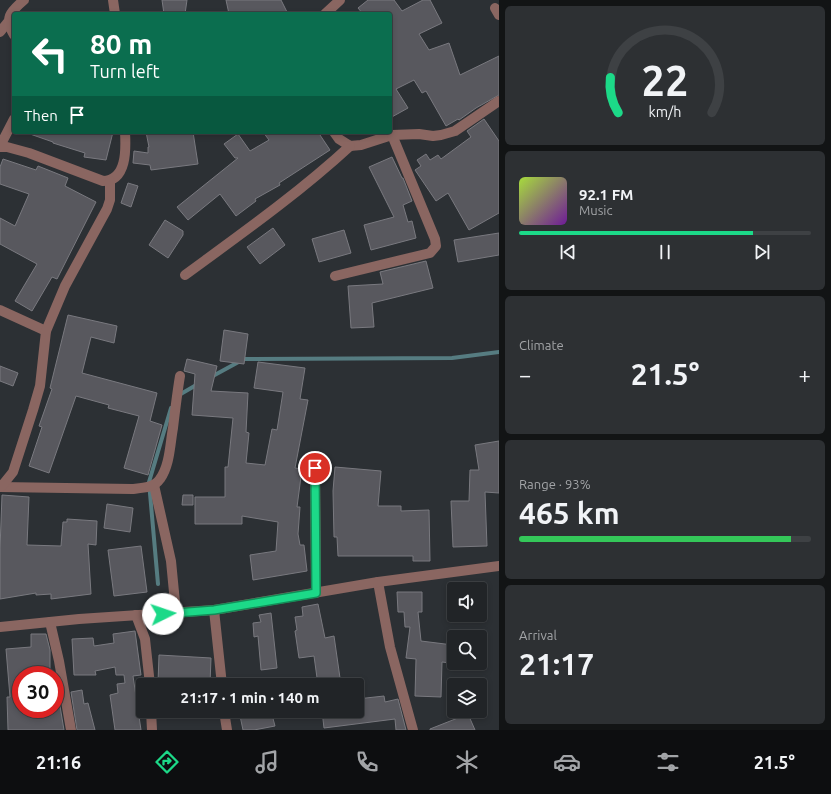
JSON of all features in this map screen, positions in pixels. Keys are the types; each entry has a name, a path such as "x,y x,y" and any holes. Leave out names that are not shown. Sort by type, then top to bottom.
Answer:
{"street":[{"path":"12,12 24,0"},
{"path":"114,0 115,12"},
{"path":"326,12 340,0"},
{"path":"0,32 8,22 12,12"},
{"path":"8,22 12,32"},
{"path":"335,134 339,139 350,146 361,145 392,135 419,134 433,136 455,131 499,100"},
{"path":"0,147 12,123"},
{"path":"0,147 7,146 30,153 103,181 110,181 119,173 124,159 126,152 126,134"},
{"path":"335,276 430,253 436,246 435,239 392,135"},
{"path":"185,275 260,220 334,161 350,146"},
{"path":"0,487 13,472 33,410 40,386 43,345 46,331 65,286 107,209 110,200 110,181"},
{"path":"0,310 46,331"},
{"path":"0,487 132,490 154,485 162,475 169,454 180,376"},
{"path":"315,468 316,593"},
{"path":"154,485 172,561 176,613"},
{"path":"0,627 79,618 214,610 378,582 499,566"},
{"path":"378,582 390,646 413,730"},
{"path":"214,610 221,678"},
{"path":"136,615 145,639 149,678"},
{"path":"50,622 59,661 71,730"},
{"path":"151,718 152,730"},
{"path":"225,718 227,730"}],"building":[{"path":"162,0 187,0 185,12 164,12"},
{"path":"226,0 281,0 287,12 229,12"},
{"path":"368,0 394,0 402,11 423,0 430,0 442,23 419,34 429,50 449,43 460,75 499,56 499,95 459,120 458,119 446,126 426,91 422,93 414,80 396,89 408,108 392,117 392,12 361,12 358,8"},
{"path":"484,119 499,141 499,213 469,230 448,193 436,201 415,170 421,166 417,160 426,154 430,160 438,155 441,159 471,137 467,131"},
{"path":"30,134 112,134 106,160 84,157 85,153"},
{"path":"146,134 193,134 198,164 151,170 150,165 133,163 134,151 148,153 149,147"},
{"path":"238,134 250,151 269,140 264,134 319,134 330,150 279,183 280,185 255,199 256,201 236,216 220,194 188,220 177,207 238,158 235,158 224,144"},
{"path":"392,157 403,178 412,201 403,205 408,222 412,221 416,238 371,250 364,225 394,217 369,167"},
{"path":"3,159 36,170 38,166 68,178 65,186 96,202 57,279 52,277 32,311 15,301 37,264 0,244 0,218 15,226 29,194 0,184 0,167"},
{"path":"128,183 138,186 131,207 121,203"},
{"path":"165,220 183,231 183,235 168,258 149,245"},
{"path":"273,228 285,245 260,264 247,247"},
{"path":"344,230 351,253 319,262 312,239"},
{"path":"499,233 499,255 458,262 454,240"},
{"path":"426,261 433,288 372,303 374,327 351,328 348,286 383,284 380,272"},
{"path":"68,315 117,326 114,343 91,337 82,373 157,393 150,421 162,425 148,475 124,468 139,416 108,408 109,405 76,396 49,473 29,466 42,427 39,426 52,389 50,388"},
{"path":"224,330 248,334 244,364 220,361"},
{"path":"187,359 217,366 211,391 248,393 246,432 249,433 246,463 265,465 272,429 277,430 283,392 254,388 258,362 305,368 300,399 308,400 295,468 302,469 297,507 300,507 298,534 300,545 304,545 307,571 253,580 250,555 276,551 278,522 242,516 242,524 195,524 195,497 225,497 225,467 228,467 233,418 192,415 195,374 184,371"},
{"path":"0,366 18,373 13,386 0,381"},
{"path":"499,441 499,493 485,492 487,546 453,547 451,501 469,501 470,470 479,470 475,445"},
{"path":"335,467 381,471 378,506 401,506 401,511 429,510 430,561 413,561 413,556 338,556 337,537 334,537 333,491"},
{"path":"2,495 29,497 27,545 61,546 63,522 67,522 67,519 97,521 96,545 88,544 91,594 51,599 51,594 36,595 36,593 0,599"},
{"path":"183,495 193,495 193,505 182,505"},
{"path":"107,504 133,508 130,532 104,528"},
{"path":"141,546 147,592 114,596 108,550"},
{"path":"397,592 422,592 422,612 418,612 421,641 447,644 447,663 442,662 441,697 415,696 416,659 406,658 410,627 405,627 404,612 398,612"},
{"path":"318,604 325,638 334,636 340,678 317,678 314,656 299,658 295,631 297,630 295,617 303,616 302,607"},
{"path":"271,613 277,668 261,670 258,636 254,637 253,623 261,622 259,615"},
{"path":"135,631 141,675 133,676 136,696 136,718 139,718 141,730 115,730 110,695 118,693 117,684 125,683 124,675 116,675 115,667 95,671 96,675 74,675 72,639 93,638 94,646 114,643 113,634"},
{"path":"31,634 46,634 50,650 50,666 12,666 12,718 62,718 64,730 8,730 7,697 10,697 6,649 31,647"},
{"path":"159,655 211,658 210,678 158,678"},
{"path":"82,690 84,704 88,703 95,730 77,730 71,692"},
{"path":"384,696 385,702 398,699 406,730 396,730 395,719 324,728 323,718 364,718 364,698"},
{"path":"240,718 273,718 275,726 254,730 243,730"},
{"path":"458,718 470,718 475,730 430,730"}],"waterway":[{"path":"211,377 244,359 452,358 499,352"},
{"path":"179,395 198,384"},
{"path":"158,584 149,482 171,408"}],"route":[{"path":"163,614 214,610 316,593 315,468"}]}
